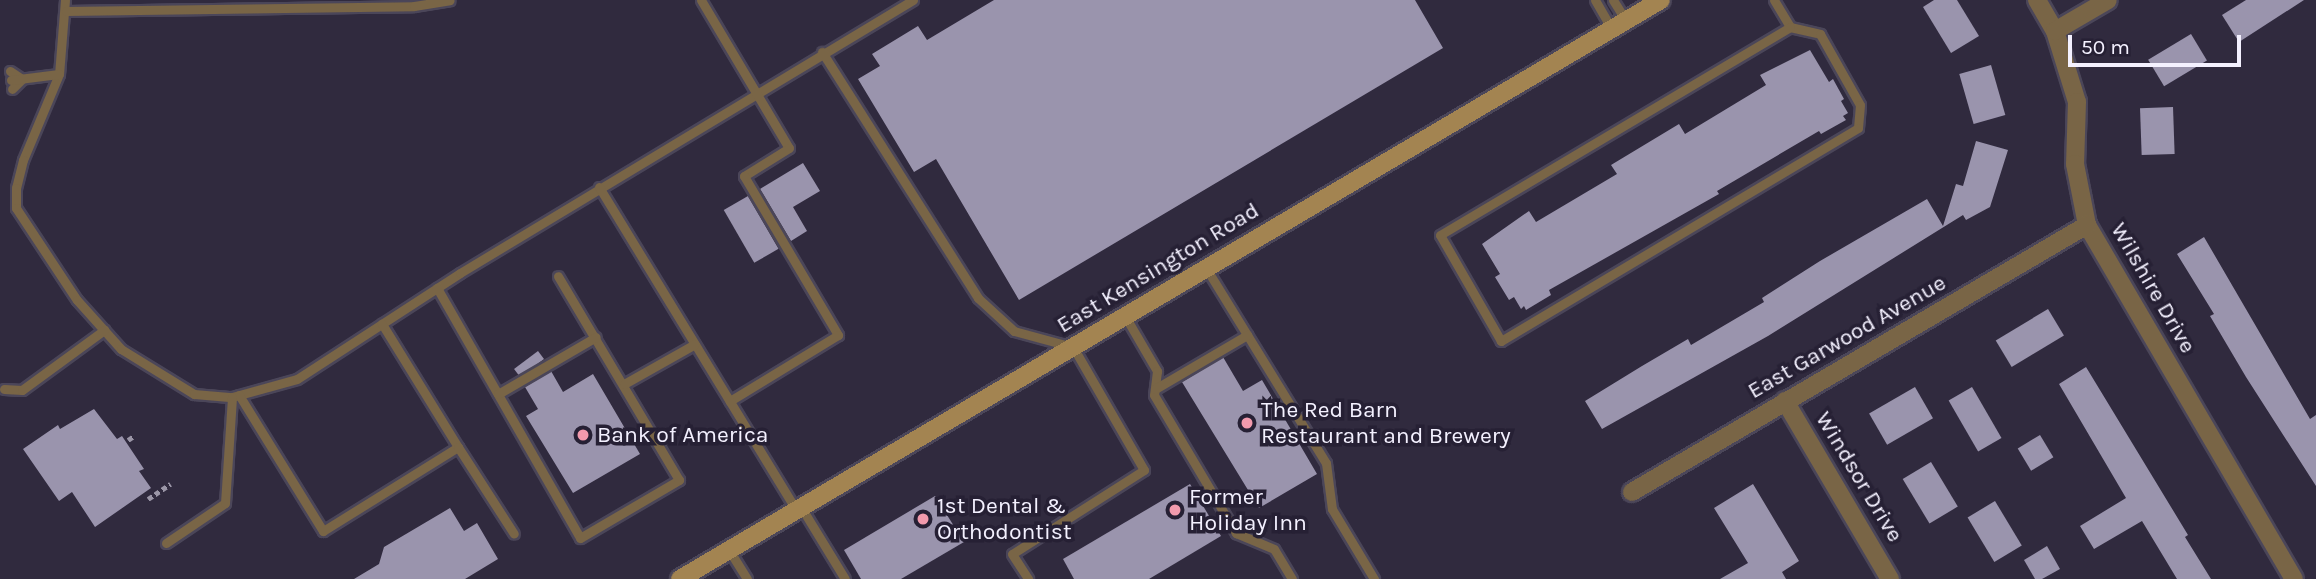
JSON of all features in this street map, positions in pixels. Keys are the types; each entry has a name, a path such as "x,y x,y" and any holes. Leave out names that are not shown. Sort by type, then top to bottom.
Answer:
{"main road":[{"name":"East Kensington Road","path":"680,579 1661,0"}],"street":[{"name":"Wilshire Drive","path":"2037,0 2055,31 2077,102 2075,164 2087,225 2294,579"},
{"path":"2055,31 2108,0"},
{"name":"East Garwood Avenue","path":"1632,492 2087,225"},
{"name":"Windsor Drive","path":"1785,401 1890,579"}],"lane":[{"path":"65,0 60,74 23,160 16,188 16,208 77,300 121,349 194,394 235,396 297,379 600,187 912,0"},
{"path":"66,11 414,6 450,0"},
{"path":"701,0 789,148 744,176 838,335 730,401"},
{"path":"1595,0 1619,25"},
{"path":"1613,0 1619,25"},
{"path":"1774,0 1790,27 1820,34 1860,105 1858,128 1501,341 1440,235 1790,27"},
{"path":"822,52 978,298 1014,331 1073,347 1144,470 1012,554 1028,579"},
{"path":"22,79 11,80 60,74"},
{"path":"600,187 730,401 845,579"},
{"path":"1206,268 1326,463 1332,509 1374,579"},
{"path":"437,288 580,538 680,480 558,276"},
{"path":"1125,316 1157,371 1154,395 1236,533 1274,549 1292,579"},
{"path":"382,324 514,534"},
{"path":"4,389 22,390 104,330"},
{"path":"1155,389 1247,335"},
{"path":"498,394 596,337"},
{"path":"625,384 695,344"},
{"path":"235,396 323,531 458,447"},
{"path":"166,543 225,503 235,396"},
{"path":"729,550 747,579"}],"path":[{"path":"128,440 134,436"},
{"path":"148,499 170,485"}],"building":[{"path":"994,0 1415,0 1443,48 1019,300 936,159 914,172 858,79 880,66 872,54 918,26 927,40"},
{"path":"1934,0 1957,0 1979,36 1951,53 1923,7"},
{"path":"2246,0 2304,0 2239,42 2222,15"},
{"path":"2191,34 2207,61 2164,86 2148,60"},
{"path":"1810,50 1829,82 1833,79 1844,99 1841,101 1848,113 1843,116 1846,120 1821,134 1819,131 1717,191 1719,194 1549,290 1551,295 1526,310 1524,306 1521,309 1514,297 1509,300 1495,277 1500,274 1482,244 1529,211 1536,222 1617,174 1611,165 1679,124 1685,134 1766,85 1760,75"},
{"path":"1991,65 2005,115 1974,124 1959,74"},
{"path":"2173,107 2175,154 2142,155 2140,108"},
{"path":"1976,141 2008,150 1990,207 1966,220 1963,215 1768,336 1602,429 1585,401 1642,366 1688,339 1691,345 1764,302 1762,298 1820,261 1927,199 1943,226 1956,184 1963,186"},
{"path":"803,163 820,191 793,207 807,231 791,241 760,189"},
{"path":"748,196 778,249 754,263 724,210"},
{"path":"2204,237 2310,419 2316,415 2316,486 2246,377 2210,316 2214,314 2177,254"},
{"path":"2048,309 2064,336 2012,367 1996,340"},
{"path":"538,351 544,359 520,377 514,369"},
{"name":"The Red Barn Restaurant and Brewery","path":"1223,357 1243,391 1262,380 1317,474 1259,508 1182,382"},
{"path":"2086,367 2188,535 2185,537 2211,579 2177,579 2142,521 2094,549 2080,526 2126,498 2059,384"},
{"name":"Bank of America","path":"551,371 563,392 593,374 640,454 573,493 526,416 538,409 525,387"},
{"path":"1915,387 1933,418 1887,445 1869,414"},
{"path":"1972,387 2002,438 1978,452 1949,400"},
{"path":"94,409 117,439 122,436 144,469 139,471 151,488 95,527 72,492 59,501 23,449 58,425 60,429"},
{"path":"2040,435 2053,457 2031,471 2018,448"},
{"path":"1931,462 1958,507 1929,524 1903,479"},
{"name":"Former Holiday Inn","path":"1190,484 1221,536 1149,579 1074,579 1063,559"},
{"path":"1753,484 1799,561 1782,572 1786,579 1720,579 1748,563 1714,508"},
{"name":"1st Dental & Orthodontist","path":"935,496 964,542 901,579 861,579 844,550"},
{"path":"1995,501 2022,546 1994,562 1968,517"},
{"path":"450,508 464,531 477,523 498,559 465,579 354,579 379,564 384,547"},
{"path":"2047,546 2060,569 2042,579 2035,579 2024,560"}],"place":[{"name":"The Red Barn Restaurant and Brewery","path":"1247,423"},
{"name":"Bank of America","path":"583,435"},
{"name":"Former Holiday Inn","path":"1175,510"},
{"name":"1st Dental & Orthodontist","path":"923,519"}]}
